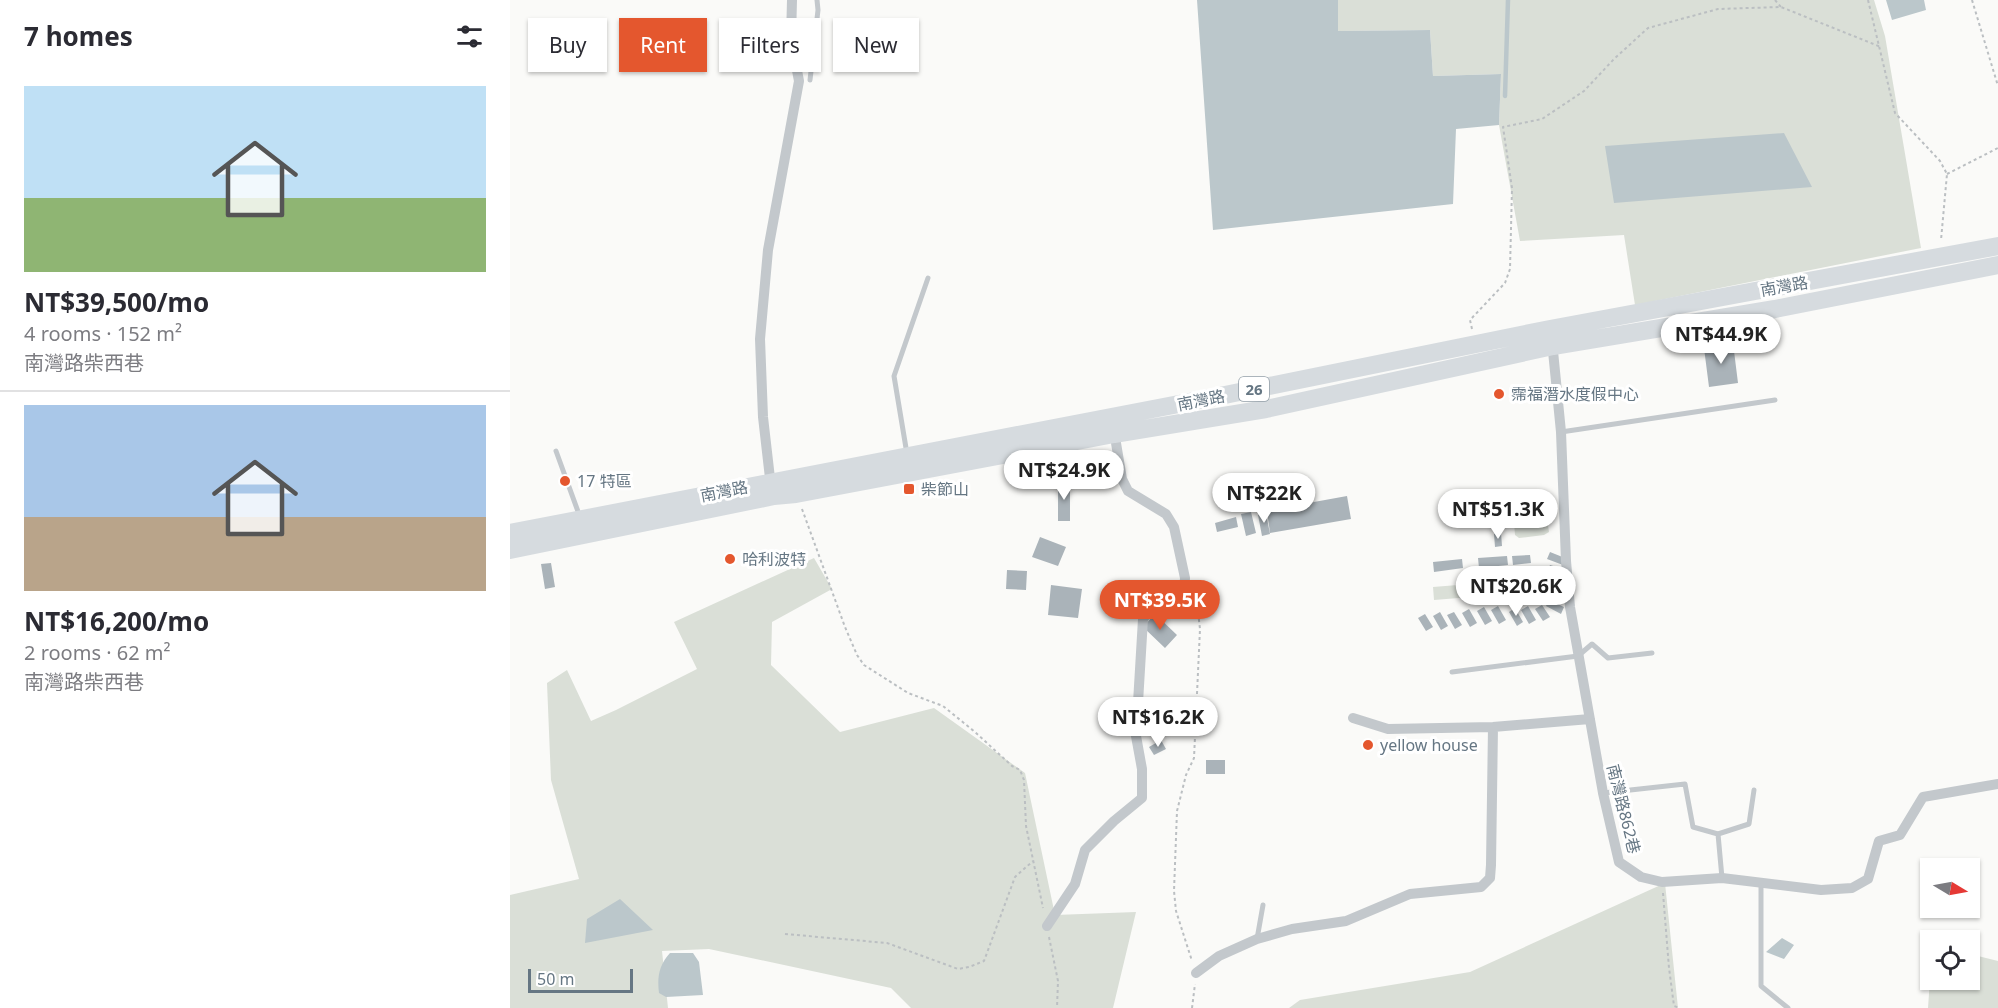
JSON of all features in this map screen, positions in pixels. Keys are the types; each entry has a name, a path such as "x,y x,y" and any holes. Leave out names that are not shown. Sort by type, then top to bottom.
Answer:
{"main road":[{"name":"南灣路","path":"510,533 580,519 771,489 796,494 1113,426 1475,344 1551,337 1775,309 1998,246"},
{"name":"南灣路","path":"1930,265 1998,266"},
{"name":"南灣路","path":"510,550 908,456 1113,426 1266,409 1551,337"}],"street":[{"path":"771,489 763,417 760,339 768,250 799,81 791,39 792,0"},
{"name":"南灣路862巷","path":"1551,337 1561,432 1570,607 1603,793 1619,862 1641,877 1662,882 1722,878 1821,890 1852,888 1868,879 1879,841 1900,835 1923,796 1998,784"},
{"path":"1047,926 1074,884 1085,850 1114,821 1142,798 1142,769 1136,736 1143,619 1148,612 1174,602 1184,592 1185,578 1174,527 1166,514 1128,491 1122,479 1113,426"},
{"path":"1353,718 1388,729 1493,727 1590,718"},
{"path":"1196,973 1218,956 1257,939 1292,929 1346,921 1410,894 1481,887 1490,878 1491,865 1493,727"}],"lane":[{"path":"810,80 818,10 817,0"},
{"path":"908,456 894,376 928,278"},
{"path":"1561,432 1774,400"},
{"path":"556,451 580,519"},
{"path":"1452,672 1578,656 1592,644 1608,657 1652,653"},
{"path":"1603,793 1685,784 1693,827 1718,834 1749,824 1754,790"},
{"path":"1718,834 1722,878"},
{"path":"1761,881 1761,986 1788,1008"},
{"path":"1257,939 1263,905"}],"path":[{"path":"1775,0 1781,7"},
{"path":"1868,0 1895,113 1940,161 1947,174 1943,232 1930,265"},
{"path":"1972,0 1998,86"},
{"path":"1475,344 1470,320 1505,283 1510,269 1512,188 1503,127 1542,119 1584,91 1614,58 1648,28 1718,9 1781,7 1881,47"},
{"path":"1947,174 1998,148"},
{"path":"796,494 845,627 864,665 908,693 944,706 1011,766 1020,770 1024,780 1026,826 1058,981 1057,1008"},
{"path":"1184,592 1198,612 1200,628 1194,758 1186,775 1177,811 1174,891 1176,911 1196,973 1192,1008"},
{"path":"785,934 887,943 958,969 969,967 984,961 1015,877 1033,861"},
{"path":"1662,882 1674,1006 1680,1008"}],"shaded area":[{"path":"1197,0 1338,0 1338,31 1430,30 1433,76 1501,74 1499,125 1456,129 1453,204 1213,230"},
{"path":"1338,0 1874,0 1885,36 1921,248 1635,305 1624,235 1520,241 1499,125 1501,74 1433,76 1430,30 1338,31"},
{"path":"1886,0 1924,0 1926,10 1892,20"},
{"path":"1784,133 1812,187 1614,203 1605,146"},
{"path":"1542,515 1547,518 1549,532 1544,535 1519,538 1515,535 1514,522 1518,518"},
{"path":"814,558 832,589 772,622 771,665 840,732 934,708 1025,773 1055,915 1136,912 1113,1008 911,1008 891,988 709,949 662,951 668,1008 510,1008 510,895 579,879 551,780 547,683 567,670 591,721 616,710 697,669 674,622"},
{"path":"1537,577 1538,591 1481,597 1480,582"},
{"path":"1470,584 1471,597 1434,600 1433,587"},
{"path":"1665,883 1678,1008 1289,1008 1300,1000 1470,972"},
{"path":"620,899 653,930 585,943 587,919"},
{"path":"1782,938 1794,945 1784,959 1766,952"},
{"path":"670,953 693,953 699,962 703,995 666,997 659,993 660,972 663,962"},
{"path":"1980,956 1998,961 1998,1008 1928,1008 1929,990 1980,990"}],"building":[{"path":"1733,343 1738,383 1709,387 1704,348"},
{"path":"1058,481 1070,481 1070,521 1058,521"},
{"path":"1540,492 1542,499 1527,502 1526,495"},
{"path":"1347,496 1351,519 1270,533 1267,511 1276,509 1275,505 1286,504 1286,499 1290,499 1291,503 1303,500 1303,504"},
{"path":"1513,497 1515,504 1501,506 1500,500"},
{"path":"1499,509 1500,522 1493,523 1491,510"},
{"path":"1251,512 1256,533 1246,536 1241,514"},
{"path":"1266,513 1270,534 1262,536 1258,515"},
{"path":"1236,517 1238,527 1217,532 1215,523"},
{"path":"1501,533 1502,546 1495,547 1494,534"},
{"path":"1040,537 1066,547 1058,566 1032,557"},
{"path":"1550,552 1565,558 1563,565 1547,559"},
{"path":"1530,555 1531,563 1513,565 1512,556"},
{"path":"1507,556 1508,565 1479,568 1478,558"},
{"path":"1462,559 1463,568 1434,572 1433,562"},
{"path":"551,563 555,587 545,589 541,564"},
{"path":"1550,565 1566,570 1563,577 1547,572"},
{"path":"1007,570 1027,571 1026,590 1006,589"},
{"path":"1551,578 1566,583 1564,590 1548,585"},
{"path":"1051,585 1082,589 1078,618 1048,615"},
{"path":"1550,590 1566,595 1563,602 1547,597"},
{"path":"1549,600 1564,607 1561,614 1546,606"},
{"path":"1542,605 1550,617 1543,621 1535,609"},
{"path":"1498,606 1506,620 1499,624 1491,610"},
{"path":"1528,606 1536,620 1529,624 1521,610"},
{"path":"1484,607 1492,621 1485,625 1477,611"},
{"path":"1515,608 1523,622 1517,626 1509,612"},
{"path":"1469,609 1477,623 1470,627 1462,613"},
{"path":"1440,612 1448,626 1441,630 1433,616"},
{"path":"1454,612 1462,625 1455,629 1447,615"},
{"path":"1155,614 1177,635 1165,648 1143,627"},
{"path":"1425,614 1433,627 1426,631 1418,618"},
{"path":"1161,740 1166,749 1154,755 1149,747"},
{"path":"1206,760 1225,760 1225,774 1206,774"}],"waterway":[{"path":"1505,96 1508,0"}],"place":[{"name":"霈福潛水度假中心","path":"1499,394"},
{"name":"17 特區","path":"565,481"},
{"name":"柴節山","path":"909,489"},
{"name":"哈利波特","path":"730,559"},
{"name":"yellow house","path":"1368,745"}]}
